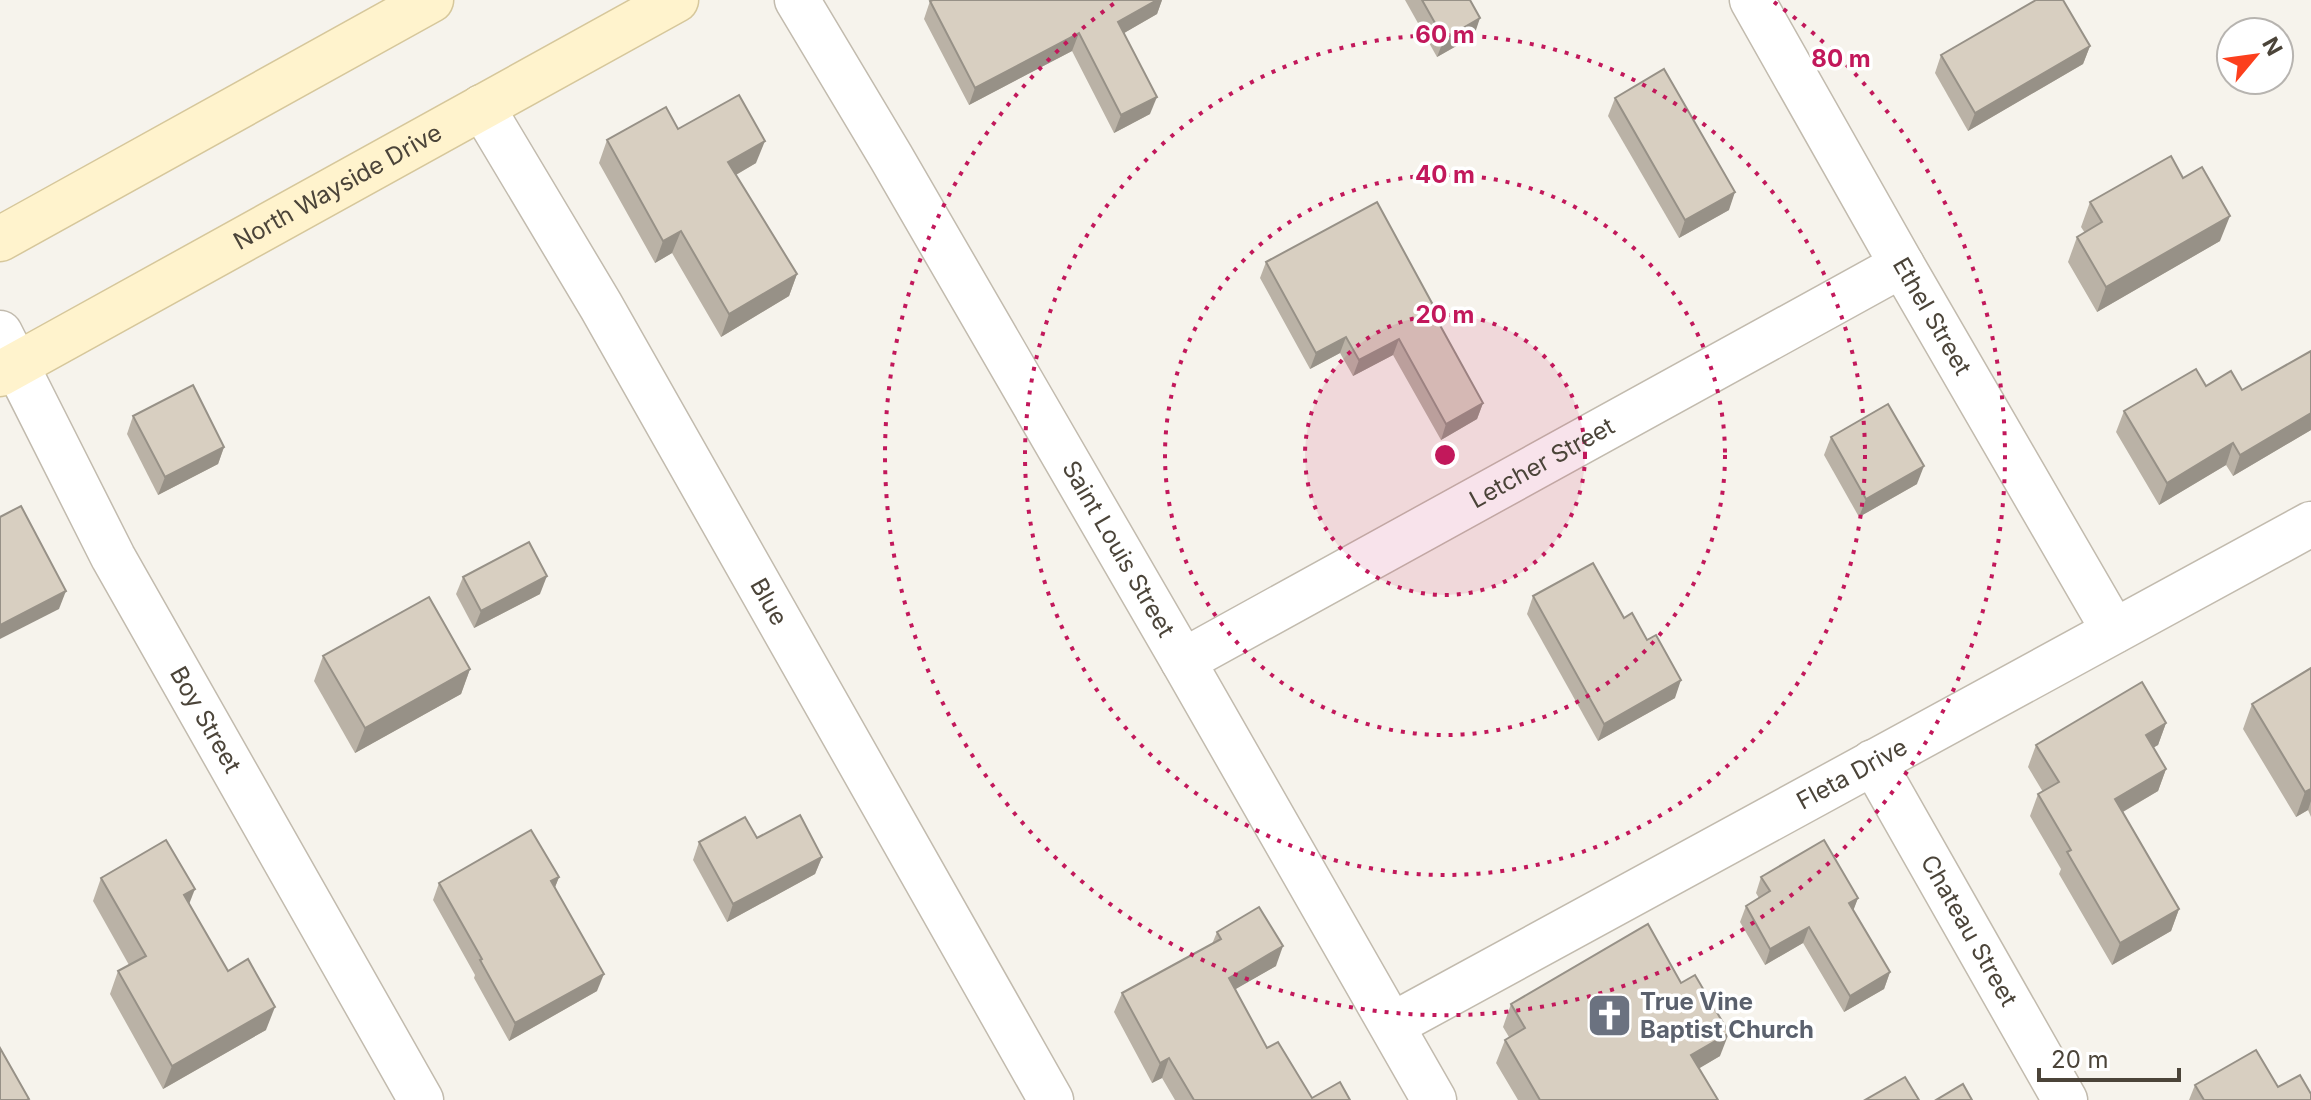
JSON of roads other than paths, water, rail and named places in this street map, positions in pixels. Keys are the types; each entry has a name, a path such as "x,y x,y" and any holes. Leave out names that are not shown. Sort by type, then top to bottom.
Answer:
{"main road":[{"path":"0,239 431,0"},
{"name":"North Wayside Drive","path":"6,357 482,107 676,0"}],"street":[{"name":"Saint Louis Street","path":"797,0 1183,661 1434,1100"},
{"name":"Ethel Street","path":"1752,0 2114,631"},
{"name":"Blue","path":"482,107 601,306 1051,1100"},
{"name":"Letcher Street","path":"1183,661 1902,265"},
{"name":"Boy Street","path":"6,357 113,557 421,1100"},
{"name":"Fleta Drive","path":"1392,1025 2311,524"},
{"name":"Chateau Street","path":"1873,762 2065,1100"}],"place":[{"name":"True Vine Baptist Church","path":"1609,1016"}]}
